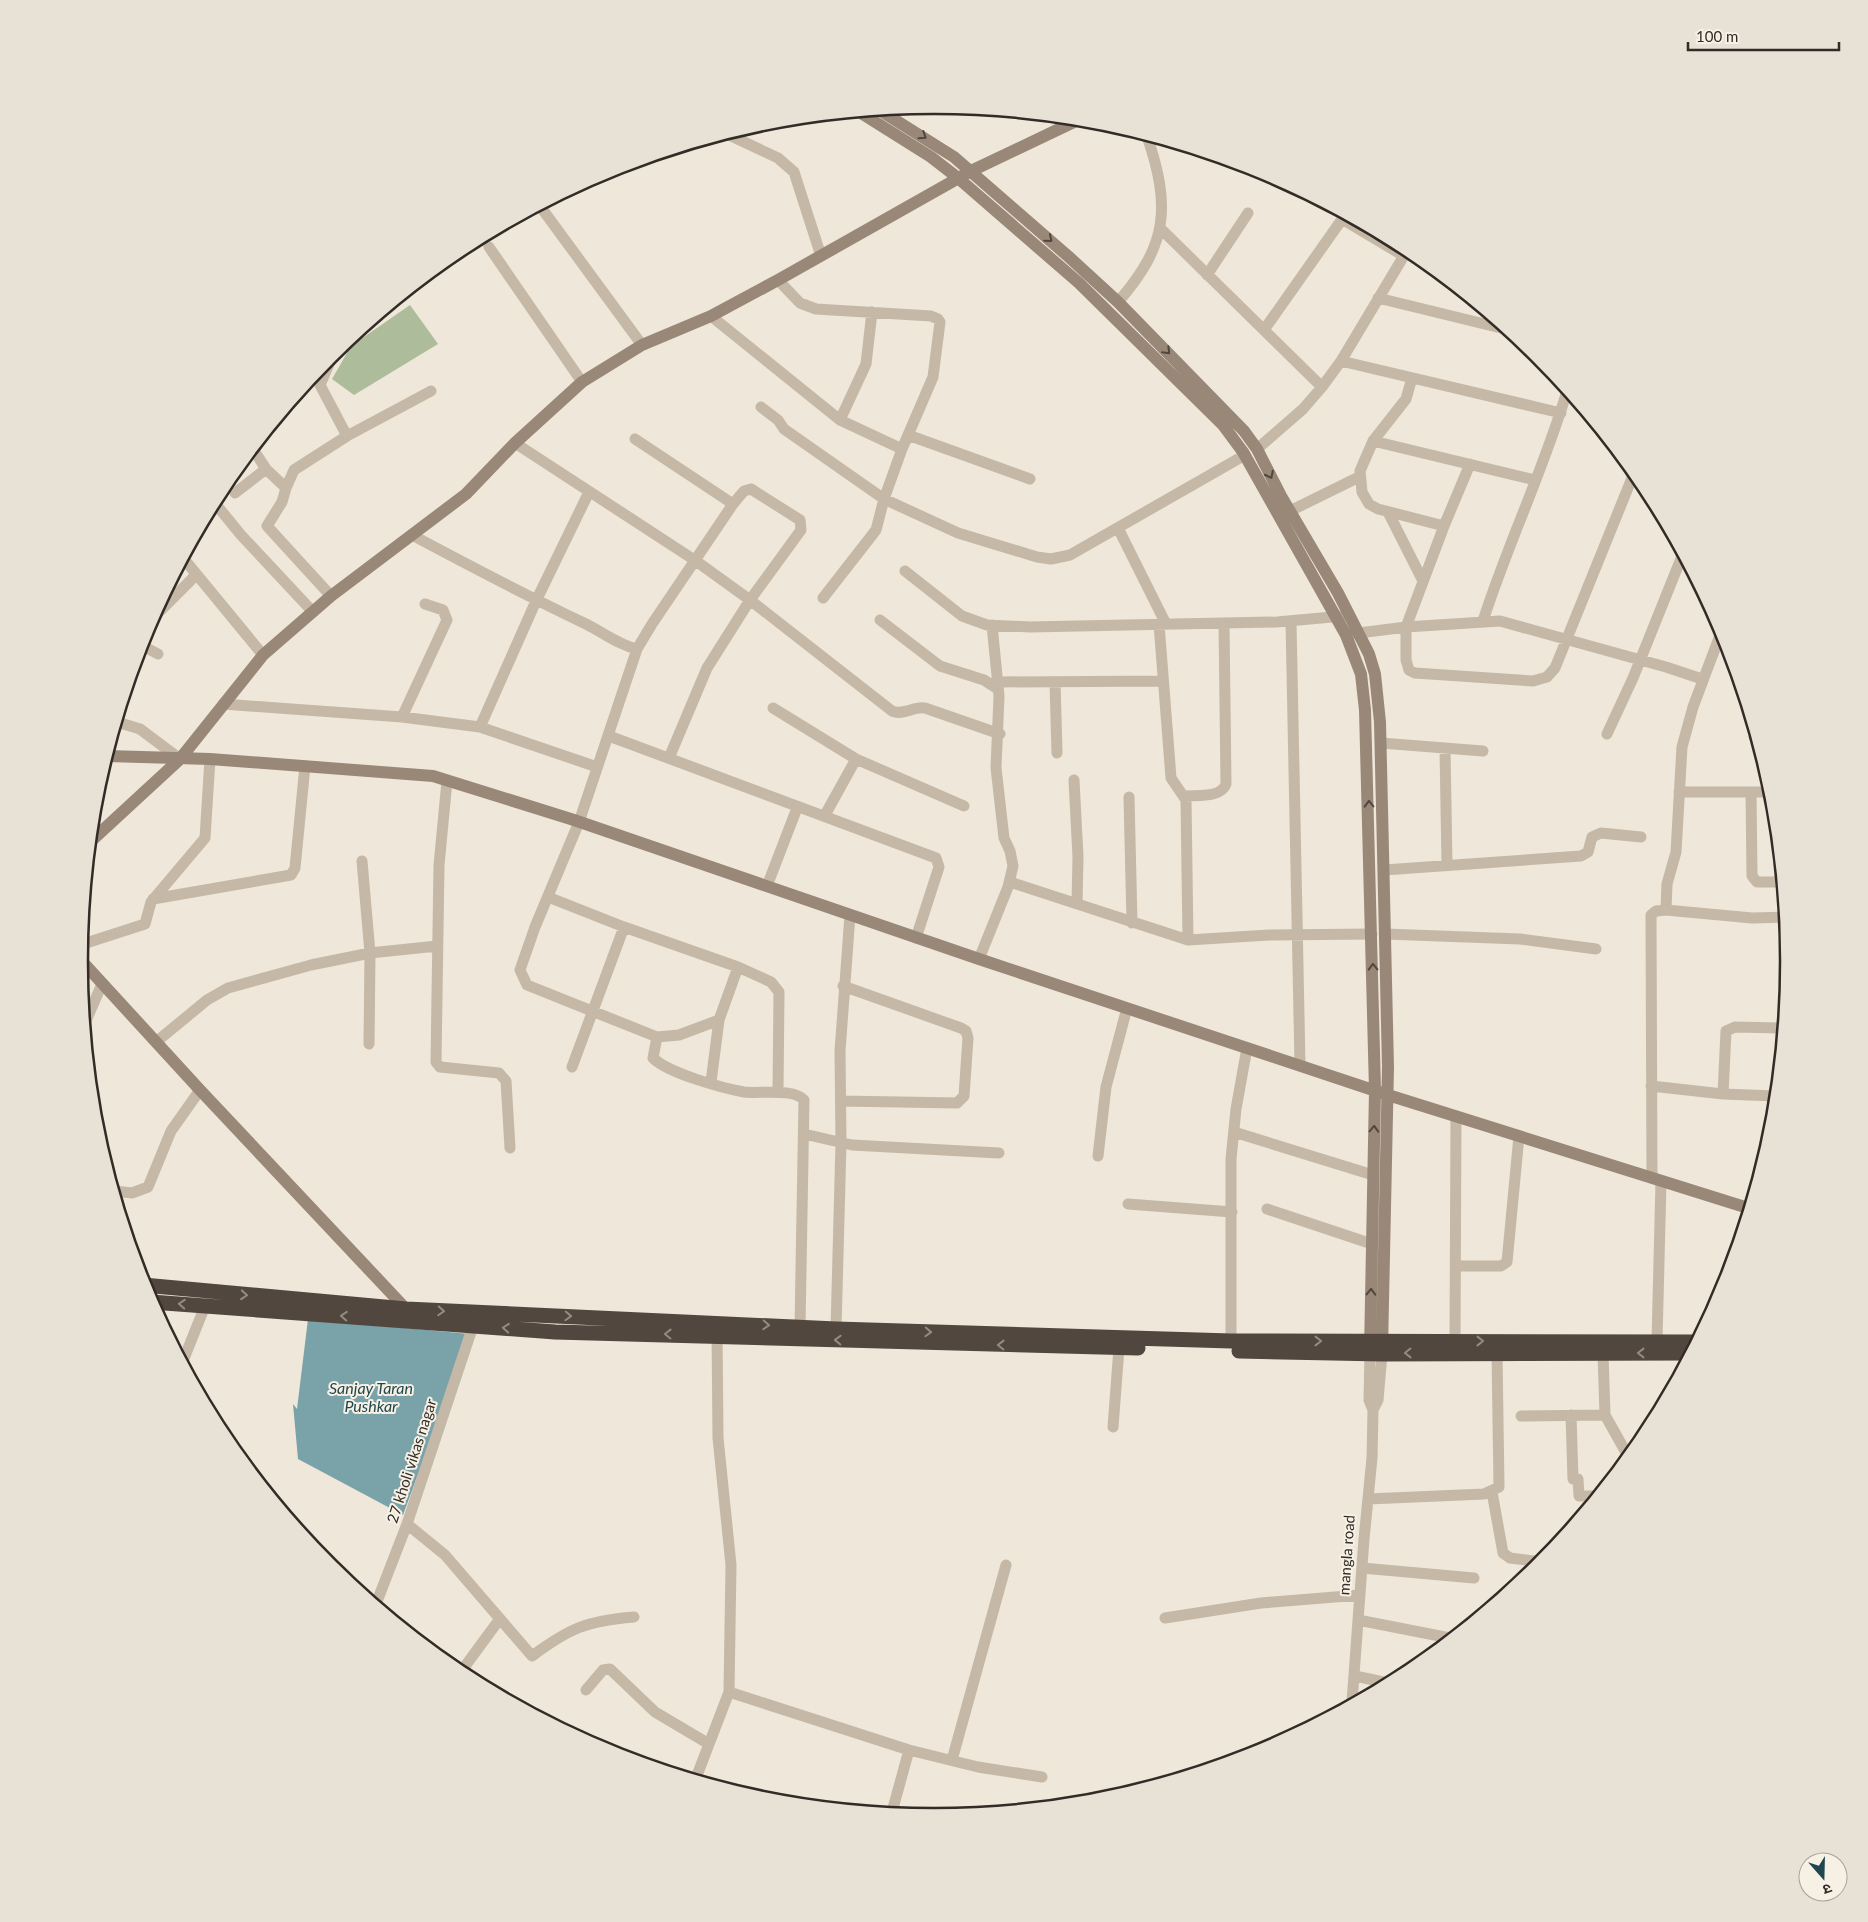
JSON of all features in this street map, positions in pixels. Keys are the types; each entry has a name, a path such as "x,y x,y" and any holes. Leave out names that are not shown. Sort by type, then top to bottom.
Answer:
{"highway":[{"path":"152,1286 406,1309 717,1329 1034,1340 1231,1341 1497,1353 1610,1349 1657,1341 1689,1342"},
{"path":"160,1303 555,1332 800,1327 1034,1340 1118,1348 1376,1347 1455,1342 1684,1353"}],"street":[{"path":"889,116 942,148 971,171 1118,302 1232,416 1257,449 1359,633 1375,674 1381,743 1384,870 1379,934 1372,1244 1376,1347"},
{"path":"868,117 932,157 958,178 1079,283 1223,425 1245,455 1346,635 1361,674 1366,710 1388,1095 1376,1347"},
{"path":"98,835 180,759 263,655 331,596 466,494 515,443 582,382 642,345 711,316 971,171 1066,126"},
{"path":"736,138 778,158 794,172 821,256"},
{"path":"1118,302 1145,268 1155,248 1160,228 1158,176 1148,142"},
{"path":"543,211 642,345"},
{"path":"1207,275 1248,213"},
{"path":"1264,330 1342,220"},
{"path":"1160,228 1322,387"},
{"path":"489,247 582,382"},
{"path":"1257,449 1303,409 1341,362 1403,257"},
{"path":"778,280 794,298 808,306 931,316 940,322 933,377 902,449 884,499 879,522 871,540 823,598"},
{"path":"1378,298 1492,325"},
{"path":"840,420 866,364 872,312"},
{"path":"711,316 840,420 902,449"},
{"path":"1341,362 1561,413"},
{"path":"325,373 320,385 347,436"},
{"path":"1412,378 1406,399 1373,440 1365,455 1359,477 1362,492 1369,504 1378,509 1444,526"},
{"path":"331,596 267,526 282,502 294,470 347,436 431,391"},
{"path":"1483,621 1566,398"},
{"path":"762,407 784,429 884,499 958,533 1037,557 1051,559 1070,555 1245,455"},
{"path":"908,435 1030,479"},
{"path":"635,439 733,504"},
{"path":"1373,440 1535,480"},
{"path":"515,443 696,561 750,600 892,711 899,713 920,707 925,708 1000,734"},
{"path":"256,454 266,469 286,488"},
{"path":"1470,464 1406,626 1408,667 1412,672 1539,680 1548,677 1555,668 1631,481"},
{"path":"235,493 266,469"},
{"path":"1290,511 1359,477"},
{"path":"669,758 707,668 750,600 802,530 800,520 751,489 744,491 733,504 652,624 637,650 610,736 597,767 579,822 535,927 520,970 527,984 657,1037 678,1035 720,1020"},
{"path":"480,727 536,601 588,492"},
{"path":"219,508 241,535 313,612"},
{"path":"1388,512 1423,581"},
{"path":"1118,528 1162,624 1162,681 1171,778 1174,786 1185,796 1217,794 1226,784 1224,623"},
{"path":"412,535 536,601 594,628 626,647 637,650"},
{"path":"1607,734 1640,660 1680,562"},
{"path":"187,564 263,655"},
{"path":"905,571 962,616 980,624 1030,627 1291,622 1350,614"},
{"path":"167,604 196,575"},
{"path":"402,717 446,620 443,610 425,604"},
{"path":"880,620 940,666 998,685 1055,682 1162,681"},
{"path":"1346,635 1406,626 1483,621 1512,623 1702,679"},
{"path":"1291,622 1300,1065"},
{"path":"979,959 1010,882 1012,858 1004,838 996,768 1000,734 998,685 992,625"},
{"path":"1666,910 1667,884 1676,852 1682,747 1702,679 1718,641"},
{"path":"147,649 158,654"},
{"path":"1055,682 1057,753"},
{"path":"223,704 402,717 480,727 597,767"},
{"path":"773,708 856,759 964,806"},
{"path":"122,723 140,729 180,759"},
{"path":"610,736 797,808 825,815 938,861 939,870 916,938"},
{"path":"1381,743 1483,751"},
{"path":"1445,748 1448,865"},
{"path":"113,756 210,759 433,776 579,822 916,938 1388,1095 1744,1207"},
{"path":"88,942 145,924 148,906 205,838 210,759"},
{"path":"825,815 856,759"},
{"path":"153,899 290,876 295,868 305,766"},
{"path":"1074,780 1078,857 1077,904"},
{"path":"447,781 439,865 436,1062 440,1067 503,1075 506,1081 510,1148"},
{"path":"1679,792 1763,792"},
{"path":"1751,793 1752,876 1757,882 1776,882"},
{"path":"1185,796 1188,940"},
{"path":"1129,797 1132,923"},
{"path":"767,886 797,808"},
{"path":"1384,870 1581,856 1588,852 1592,837 1598,833 1641,837"},
{"path":"362,861 370,953 369,1044"},
{"path":"1010,882 1188,940 1297,935 1379,934 1520,939 1596,949"},
{"path":"548,897 624,927 738,967 771,982 778,989 778,1092"},
{"path":"1657,1341 1656,1179 1651,1086 1650,919 1656,911 1666,910 1752,918 1779,917"},
{"path":"836,1329 841,1143 840,1050 843,986 850,915"},
{"path":"572,1067 624,927"},
{"path":"156,1042 207,1000 228,988 311,965 370,953 437,946"},
{"path":"712,1082 720,1020 738,967"},
{"path":"88,968 406,1309"},
{"path":"89,1014 102,984"},
{"path":"841,1101 957,1103 964,1096 968,1038 966,1032 961,1028 843,986"},
{"path":"1098,1156 1108,1078 1128,1008"},
{"path":"1723,1094 1726,1031 1735,1027 1778,1028"},
{"path":"657,1037 652,1055 655,1060 667,1069 742,1092 778,1092 800,1096 804,1100 800,1327"},
{"path":"1231,1341 1234,1132 1247,1048"},
{"path":"1651,1086 1723,1094 1769,1096"},
{"path":"120,1192 132,1194 148,1187 172,1131 200,1090"},
{"path":"1455,1342 1456,1116"},
{"path":"1234,1132 1373,1175"},
{"path":"804,1134 841,1143 999,1153"},
{"path":"1456,1266 1501,1266 1507,1262 1519,1136"},
{"path":"1128,1204 1232,1212"},
{"path":"1267,1209 1372,1244"},
{"path":"185,1355 205,1306"},
{"name":"27 kholi vikas nagar","path":"378,1599 407,1524 473,1326"},
{"path":"698,1774 729,1692 731,1565 718,1438 717,1329"},
{"name":"mangla road","path":"1352,1696 1372,1458 1373,1410 1378,1400 1376,1347"},
{"path":"1113,1427 1118,1348"},
{"path":"1610,1349 1605,1414 1625,1450"},
{"path":"1368,1499 1492,1492 1499,1486 1497,1353"},
{"path":"1521,1416 1605,1414"},
{"path":"1570,1415 1573,1479 1578,1479 1579,1496 1589,1496"},
{"path":"1492,1492 1503,1554 1510,1558 1532,1561"},
{"path":"407,1524 445,1555 499,1620 532,1656 562,1634 581,1626 609,1619 634,1617"},
{"path":"952,1760 1006,1565"},
{"path":"1362,1568 1474,1578"},
{"path":"1165,1618 1260,1603 1360,1594"},
{"path":"465,1666 499,1620"},
{"path":"1358,1620 1444,1637"},
{"path":"586,1690 603,1670 609,1668 655,1712 709,1744"},
{"path":"1354,1676 1378,1681"},
{"path":"729,1692 909,1750 1042,1777"},
{"path":"894,1807 909,1750"}],"green space":[{"path":"410,305 438,344 354,395 332,379 349,349"}],"water":[{"name":"Sanjay Taran Pushkar","path":"308,1319 470,1334 403,1515 298,1459 293,1404 297,1409"}]}
